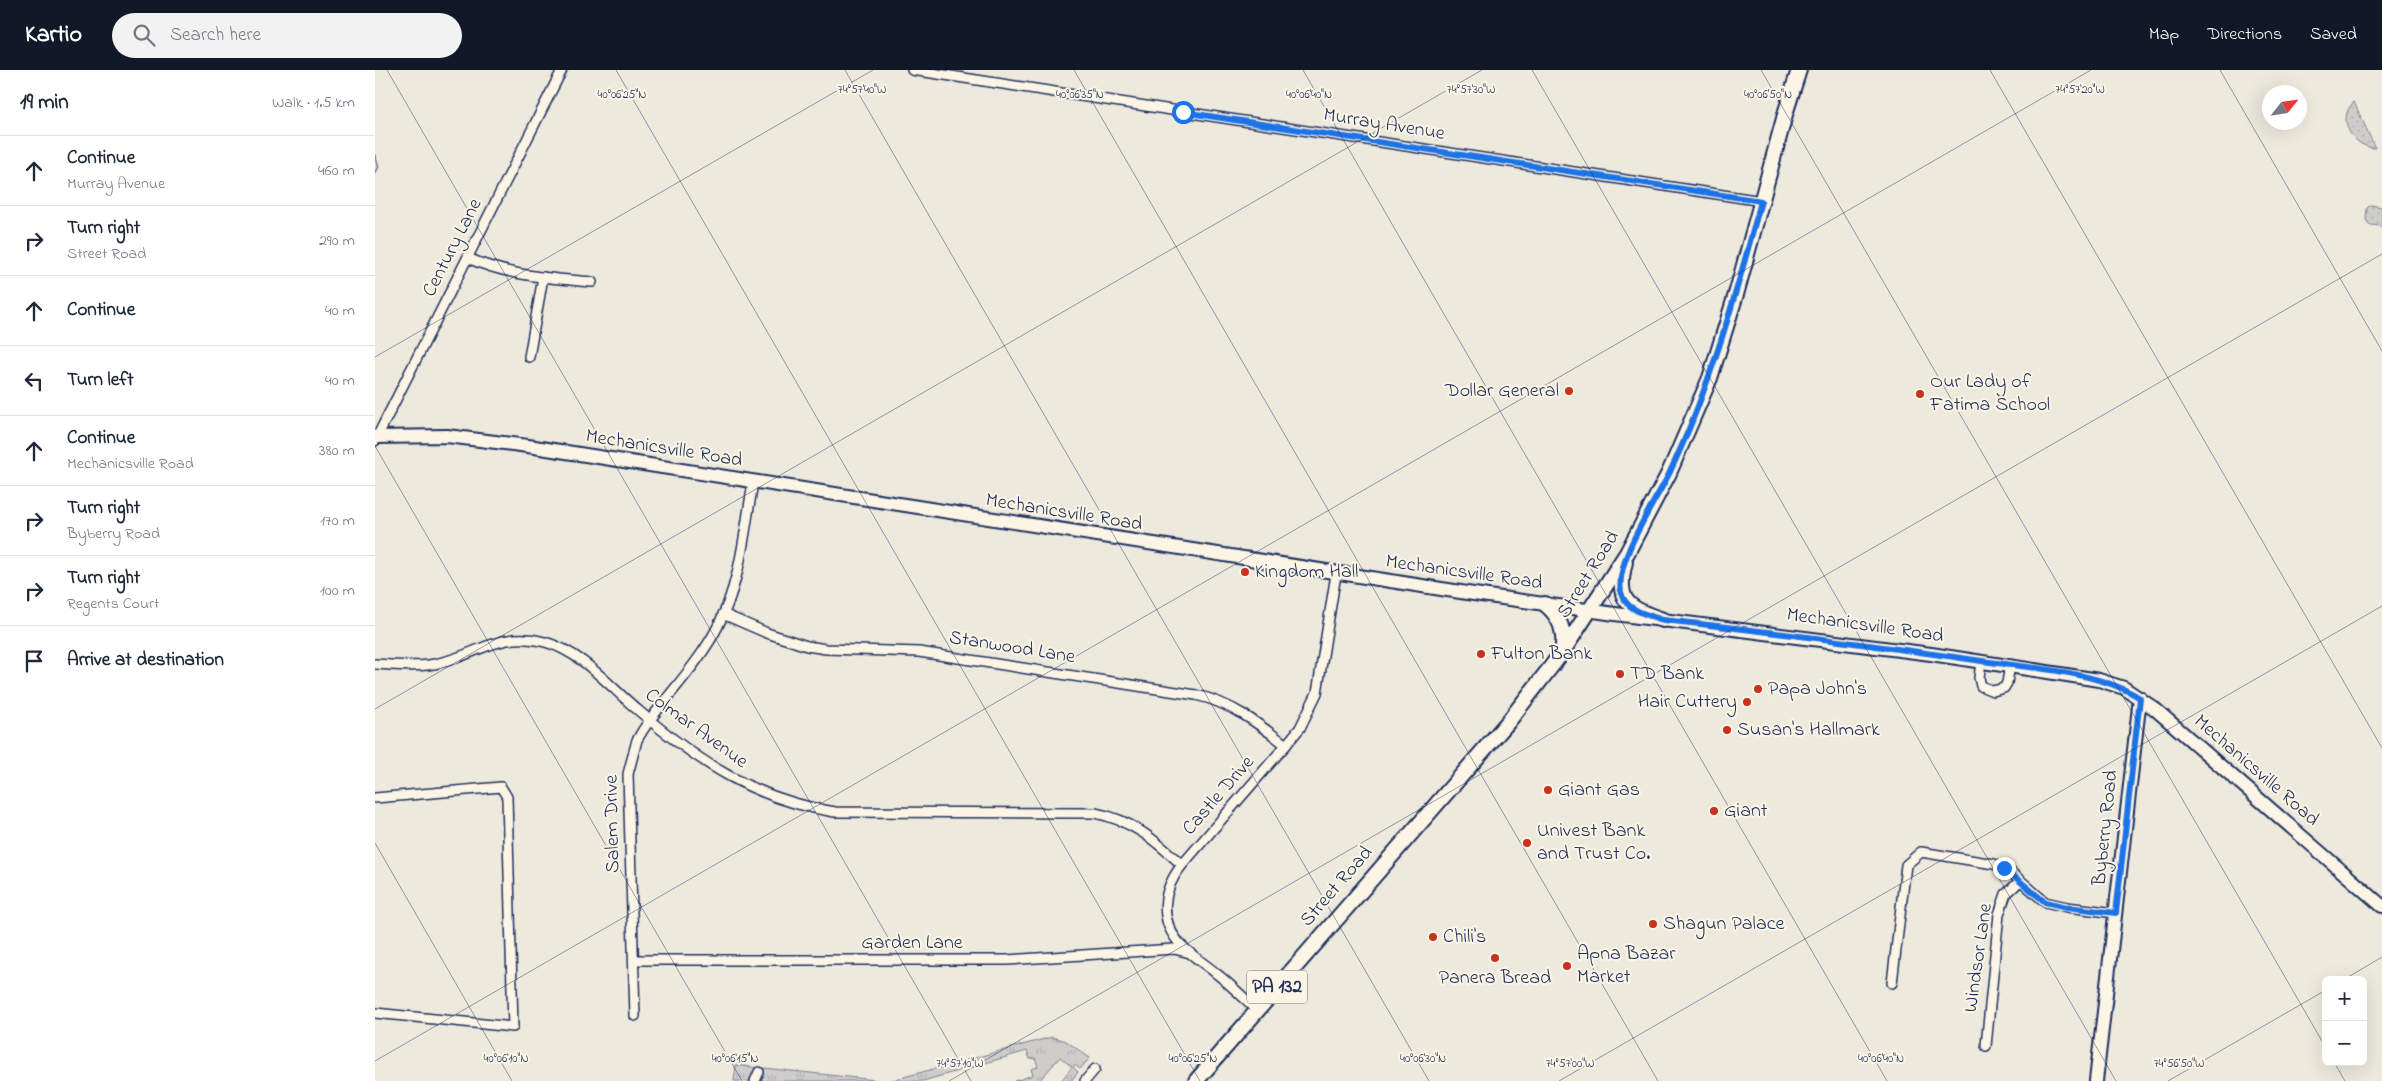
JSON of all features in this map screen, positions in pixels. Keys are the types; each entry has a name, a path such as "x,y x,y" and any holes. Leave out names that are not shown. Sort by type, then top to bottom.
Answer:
{"main road":[{"name":"Street Road","path":"1196,1081 1509,722 1561,654 1627,553 1669,474 1709,378 1737,291 1799,70"},
{"path":"1627,553 1621,582 1623,598 1632,608 1663,620"},
{"path":"1545,604 1560,624 1563,635 1561,654"}],"street":[{"name":"Century Lane","path":"376,438 562,70"},
{"name":"Murray Avenue","path":"912,70 1761,201"},
{"path":"468,258 494,268 543,278 592,282"},
{"path":"529,357 543,278"},
{"name":"Mechanicsville Road","path":"376,438 447,436 473,439 1336,574 1663,620 2010,665 2099,680 2124,688 2173,723 2382,906"},
{"name":"Salem Drive","path":"635,1016 628,774 637,740 649,720 704,647 723,614 735,585 740,566 753,483"},
{"name":"Castle Drive","path":"1257,1010 1190,953 1175,937 1165,910 1168,886 1182,865 1300,728 1317,694 1336,574"},
{"name":"Stanwood Lane","path":"723,614 783,639 817,647 919,652 1196,694 1225,704 1243,713 1286,745"},
{"name":"Colmar Avenue","path":"375,664 437,664 487,644 514,638 545,642 568,653 594,671 649,720 725,774 785,802 835,812 1095,813 1121,820 1145,832 1182,865"},
{"path":"1981,661 1979,678 1981,686 1993,691 2004,688 2007,683 2010,665"},
{"name":"Byberry Road","path":"2096,1081 2140,698"},
{"path":"375,798 501,787 507,797 513,1027 375,1013"},
{"path":"1892,983 1906,865 1921,852 1994,864 2004,868 2045,902 2067,907 2116,913"},
{"name":"Windsor Lane","path":"1986,1046 1999,914 2006,894 2021,881"},
{"name":"Garden Lane","path":"634,960 1007,960 1174,949 1190,953"},
{"path":"1085,1081 1095,1070"},
{"path":"755,1081 759,1072"}],"green space":[{"path":"2354,102 2375,148 2360,143 2349,131 2346,117"},
{"path":"2371,205 2382,207 2382,226 2370,225 2366,220 2367,208"},
{"path":"1052,1037 1066,1041 1090,1058 1080,1069 1075,1065 1073,1067 1078,1072 1071,1081 1061,1081 1072,1067 1060,1057 1039,1081 1015,1081 1033,1075 1031,1069 1038,1067 1035,1058 1030,1059 1027,1051 923,1081 889,1081"},
{"path":"736,1065 758,1068 753,1081 734,1081"},
{"path":"764,1068 885,1081 758,1081"}],"waterway":[{"path":"375,156 378,167 375,173"}],"place":[{"name":"Dollar General","path":"1569,391"},
{"name":"Our Lady of Fatima School","path":"1920,394"},
{"name":"Kingdom Hall","path":"1245,572"},
{"name":"Fulton Bank","path":"1481,654"},
{"name":"TD Bank","path":"1620,674"},
{"name":"Papa John's","path":"1758,689"},
{"name":"Hair Cuttery","path":"1747,702"},
{"name":"Susan's Hallmark","path":"1727,730"},
{"name":"Giant Gas","path":"1548,790"},
{"name":"Giant","path":"1714,811"},
{"name":"Univest Bank and Trust Co.","path":"1527,843"},
{"name":"Shagun Palace","path":"1653,924"},
{"name":"Chili's","path":"1433,937"},
{"name":"Panera Bread","path":"1495,958"},
{"name":"Apna Bazar Market","path":"1567,966"}],"route":[{"path":"1183,112 1761,201 1719,352 1694,418 1669,474 1627,553 1621,582 1623,598 1627,604 1638,612 1663,620 1931,654 2075,675 2115,684 2140,698 2134,732 2116,913 2067,907 2045,902 2004,868"}]}
